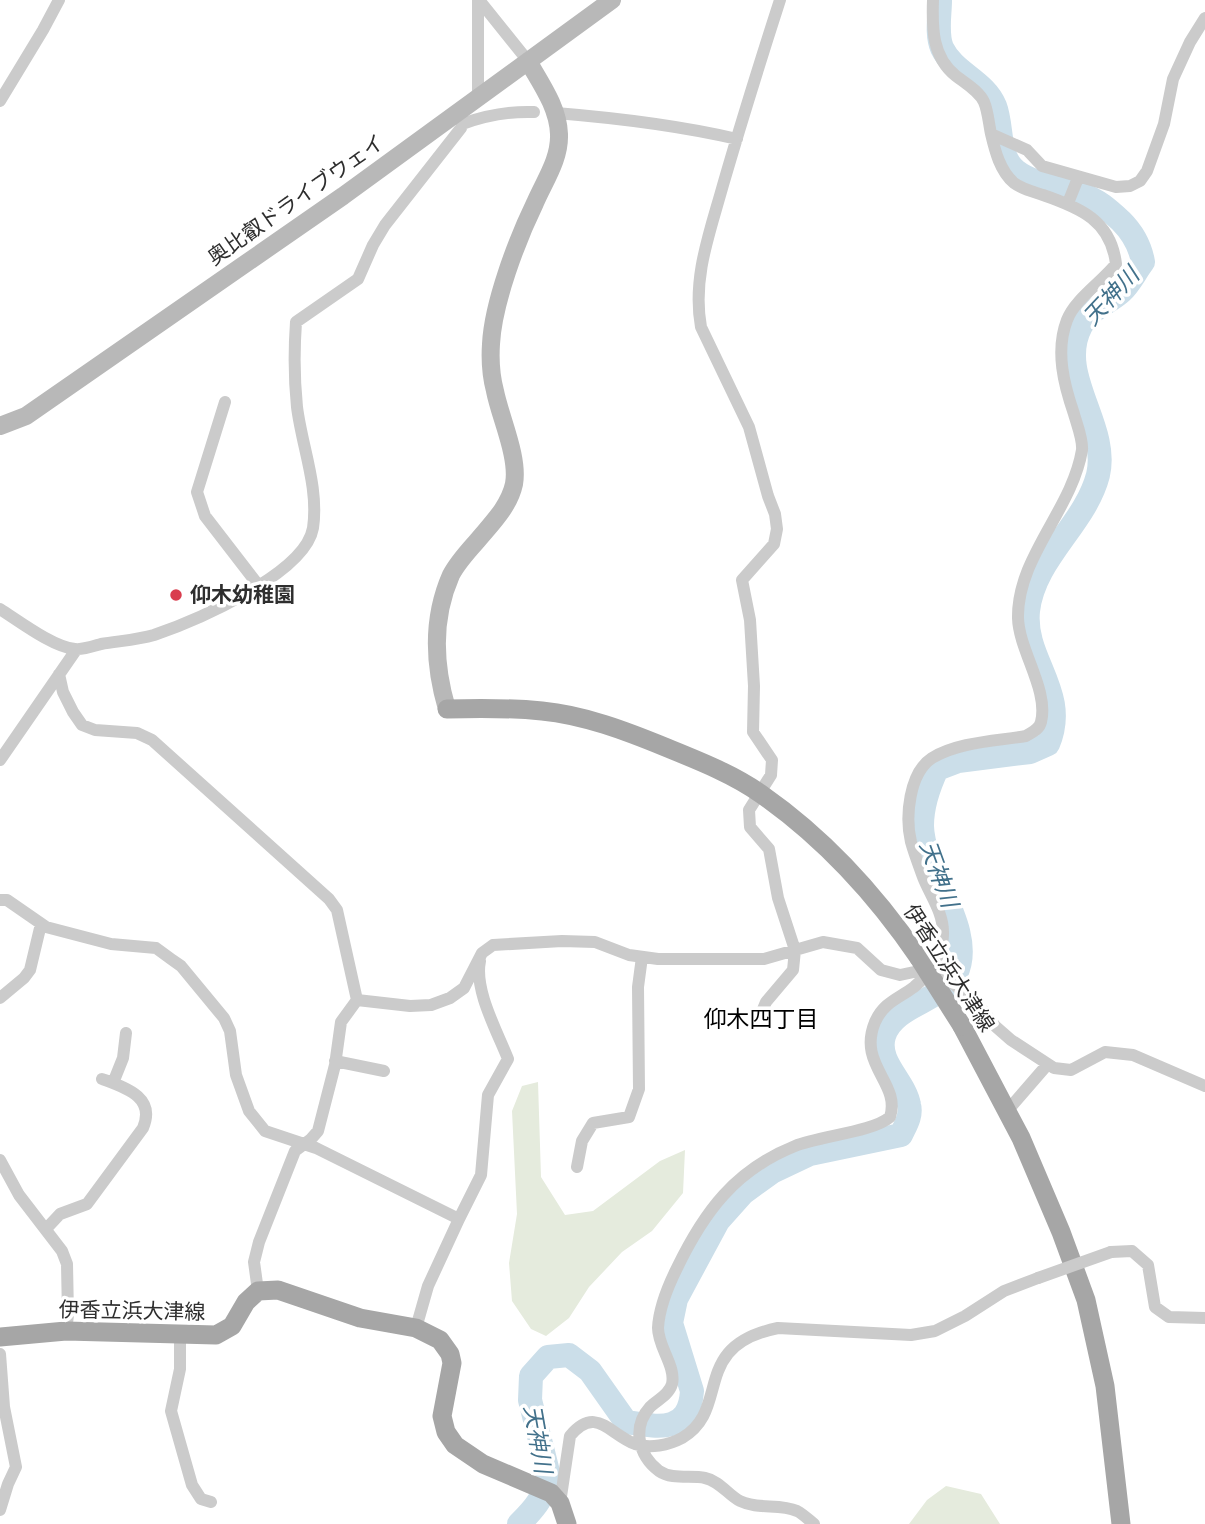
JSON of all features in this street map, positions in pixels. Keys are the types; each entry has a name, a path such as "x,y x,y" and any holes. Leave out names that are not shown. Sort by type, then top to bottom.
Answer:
{"main road":[{"name":"伊香立浜大津線","path":"446,709 545,711 639,736 699,761 759,792 819,840 865,887 929,967 1008,1111 1053,1212 1086,1300 1105,1386 1121,1524"},
{"path":"258,1291 278,1290 360,1318 416,1328 440,1340 450,1354 452,1363 442,1416 446,1432 455,1446 483,1464 556,1498 568,1524"},
{"name":"伊香立浜大津線","path":"0,1336 66,1331 216,1335 232,1326 246,1303 258,1291"}],"street":[{"path":"0,101 59,0"},
{"path":"446,709 436,654 439,611 452,573 500,514 514,483 509,438 495,392 491,343 497,303 534,205 555,162 559,134 556,113 528,61 479,0"},
{"path":"478,98 479,0"},
{"name":"奥比叡ドライブウェイ","path":"0,426 26,416 460,118 478,98 612,0"},
{"path":"761,1014 766,1002 793,970 795,950 778,898 769,849 750,827 749,810 771,775 772,760 753,732 751,633 742,580 775,544 775,514 749,427 705,338 698,310 698,283 737,139 780,0"},
{"path":"638,1439 647,1410 666,1394 672,1385 672,1374 658,1329 671,1280 699,1225 722,1193 765,1161 810,1140 877,1124 890,1117 894,1104 872,1056 872,1032 880,1012 888,1003 916,985 940,953 943,932 939,912 910,840 909,811 912,790 920,772 931,758 954,748 1026,736 1037,730 1041,722 1037,686 1018,622 1019,604 1034,557 1067,496 1082,447 1065,387 1061,358 1067,319 1116,264 1114,247 1090,215 1069,200 1028,191 1014,183 1003,169 984,102 945,65 938,53 934,43 933,0"},
{"path":"991,134 1027,150 1042,166 1077,180 1116,187 1130,186 1140,181 1147,171 1164,124 1173,79 1190,42 1205,18"},
{"path":"0,609 43,636 76,650 151,636 190,621 260,586 289,566 305,548 313,529 311,472 298,408 293,354 296,322 358,279 385,225 455,136 460,118 509,111 534,112"},
{"path":"556,113 686,127 737,139"},
{"path":"1069,200 1077,180"},
{"path":"225,402 197,492 205,516 260,586"},
{"path":"0,760 76,650"},
{"path":"60,674 63,692 82,725 95,730 137,733 152,740 329,899 337,910 357,1000 341,1022 335,1061 318,1131 295,1151 259,1242 254,1262 258,1291"},
{"path":"0,900 7,900 41,924 64,933 111,944 156,948 181,966 224,1018 230,1031 236,1075 249,1111 265,1131 316,1148 458,1219"},
{"path":"0,998 30,970 41,924"},
{"path":"357,1000 410,1006 431,1005 450,998 464,988 482,953 493,945 595,942 629,955 658,959 764,960 823,942 857,948 881,970 900,975 929,967 977,1003 995,1026 1011,1040 1054,1068 1071,1070 1105,1052 1133,1055 1205,1086"},
{"path":"416,1328 428,1286 481,1175 488,1095 508,1059 481,989 478,970 482,953"},
{"path":"578,1167 582,1142 593,1123 629,1117 639,1089 638,987 642,957"},
{"path":"46,1229 60,1214 87,1204 147,1118 138,1095 107,1081 123,1058 126,1033"},
{"path":"335,1061 384,1071"},
{"path":"1008,1111 1047,1065"},
{"path":"0,1160 19,1195 62,1251 67,1264 66,1331"},
{"path":"556,1498 570,1436 576,1429 594,1422 658,1446 676,1441 692,1432 703,1417 720,1363 743,1339 757,1332 778,1328 911,1335 935,1331 965,1317 1004,1291 1111,1252 1132,1251 1148,1265 1155,1307 1170,1317 1205,1318"},
{"path":"180,1334 180,1369 171,1411 192,1485 201,1499 211,1502"},
{"path":"0,1354 4,1407 16,1467 0,1510"},
{"path":"638,1439 658,1470 668,1476 708,1478 740,1501 756,1506 797,1511 814,1524"}],"shaded area":[{"path":"538,1082 541,1177 565,1215 593,1211 660,1161 685,1150 683,1193 652,1231 622,1252 589,1287 569,1318 546,1336 531,1329 512,1301 509,1263 517,1214 512,1111 522,1086"},
{"path":"946,1486 981,1494 1000,1524 909,1524 927,1500"}],"waterway":[{"name":"天神川","path":"519,1524 539,1501 547,1481 548,1472 530,1400 531,1376 548,1357 569,1355 590,1371 626,1422 660,1426 678,1421 690,1405 692,1391 671,1323 676,1299 718,1221 743,1193 772,1172 810,1154 901,1135 910,1109 906,1096 887,1063 884,1036 889,1025 898,1017 950,983 961,957 955,920 925,844 922,819 931,782 937,769 958,761 1030,752 1048,744 1053,725 1053,708 1050,692 1032,645 1028,629 1028,611 1040,574 1092,493 1100,456 1097,438 1078,381 1074,363 1075,344 1085,320 1124,289 1143,262 1132,235 1121,221 1102,205 1081,194 1023,176 1010,165 1003,149 995,106 990,97 947,57 942,48 939,31 940,0"}],"place":[{"name":"仰木幼稚園","path":"176,595"}],"district":[{"name":"仰木四丁目","path":"761,1019"}]}
